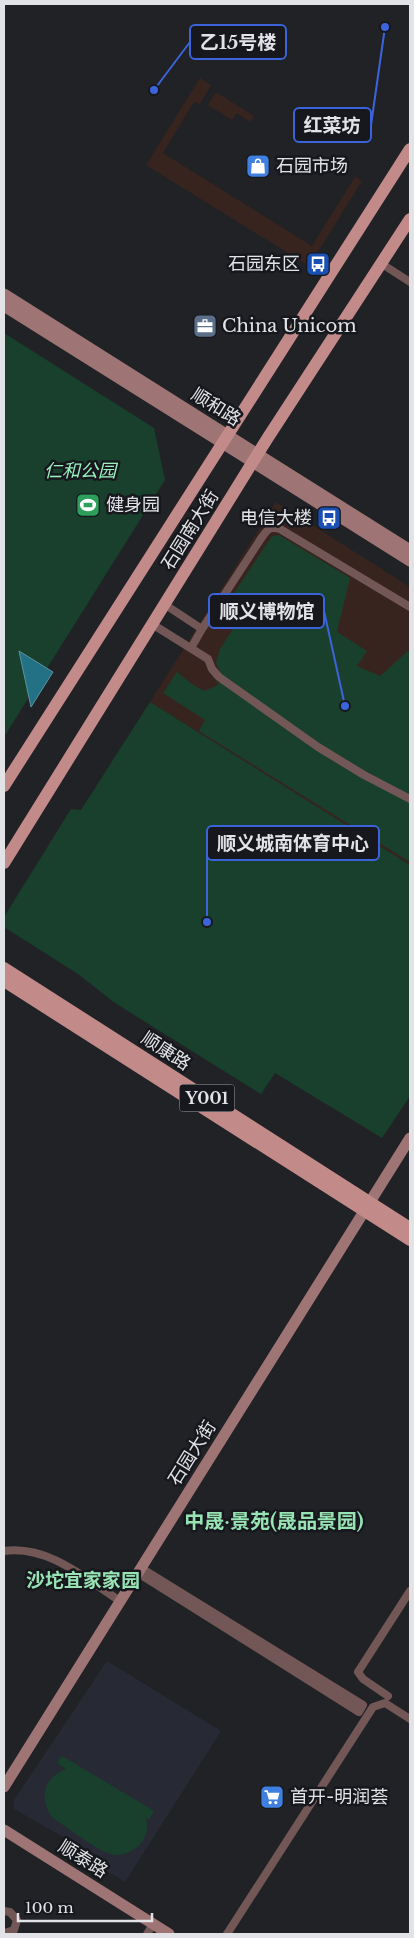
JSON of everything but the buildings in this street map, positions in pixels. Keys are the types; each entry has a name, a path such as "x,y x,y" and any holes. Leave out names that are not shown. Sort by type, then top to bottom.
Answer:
{"main road":[{"name":"石园南大街","path":"4,786 410,149"},
{"name":"石园南大街","path":"4,863 256,458 410,219"},
{"name":"顺康路","path":"4,968 367,1207 410,1240"},
{"name":"顺康路","path":"4,981 367,1207 410,1228"}],"street":[{"path":"382,264 410,282"},
{"name":"顺和路","path":"4,294 225,439"},
{"name":"顺和路","path":"4,306 410,550"},
{"name":"顺和路","path":"256,458 410,561"},
{"path":"190,648 262,537 268,529 274,527 410,607"},
{"path":"164,604 202,629"},
{"path":"152,624 208,659 212,669 219,677 318,746 364,775 410,799"},
{"name":"石园大街","path":"4,1787 410,1138"},
{"path":"4,1551 18,1549 51,1557 120,1601"},
{"path":"139,1570 361,1708"},
{"path":"388,1696 362,1679 358,1672 410,1591"},
{"path":"227,1934 373,1707 385,1703 410,1719"},
{"name":"顺泰路","path":"4,1830 150,1929 169,1934"},
{"path":"4,1911 15,1915 17,1920 14,1930"},
{"path":"4,1933 14,1930 23,1934"}],"shaded area":[{"path":"200,78 211,85 200,104 194,102 163,153 312,246 355,177 362,181 309,266 146,165"},
{"path":"216,92 254,116 250,122 237,113 232,120 208,105"},
{"path":"276,502 410,587 410,865 150,702"},
{"path":"107,1661 221,1731 125,1882 102,1868 81,1847 14,1809 14,1800"}],"green space":[{"name":"仁和公园","path":"4,333 154,428 165,480 4,737"},
{"path":"279,535 350,578 337,632 367,651 357,666 380,676 408,651 410,652 410,862 199,731 205,720 163,693 177,672 204,691 218,685 221,673 216,663 220,649 247,607 232,596 272,536"},
{"path":"150,702 410,865 410,1096 382,1138 275,1073 261,1094 115,1003 78,974 4,927 4,917 71,809 81,810"},
{"path":"62,1756 154,1811 149,1820 146,1818 146,1835 137,1847 130,1852 117,1855 108,1853 54,1819 46,1805 45,1790 52,1778 66,1769 57,1763"}],"water":[{"path":"19,651 53,672 31,707"}],"place":[{"name":"红菜坊","path":"385,27"},
{"name":"乙15号楼","path":"154,90"},
{"name":"石园市场","path":"258,166"},
{"name":"石园东区","path":"318,264"},
{"name":"China Unicom","path":"205,326"},
{"name":"健身园","path":"88,505"},
{"name":"电信大楼","path":"329,518"},
{"name":"顺义博物馆","path":"345,706"},
{"name":"顺义城南体育中心","path":"207,922"},
{"name":"首开-明润荟","path":"272,1797"}],"district":[{"name":"中晟·景苑(晟品景园)","path":"274,1521"},
{"name":"沙坨宜家家园","path":"83,1580"}]}
